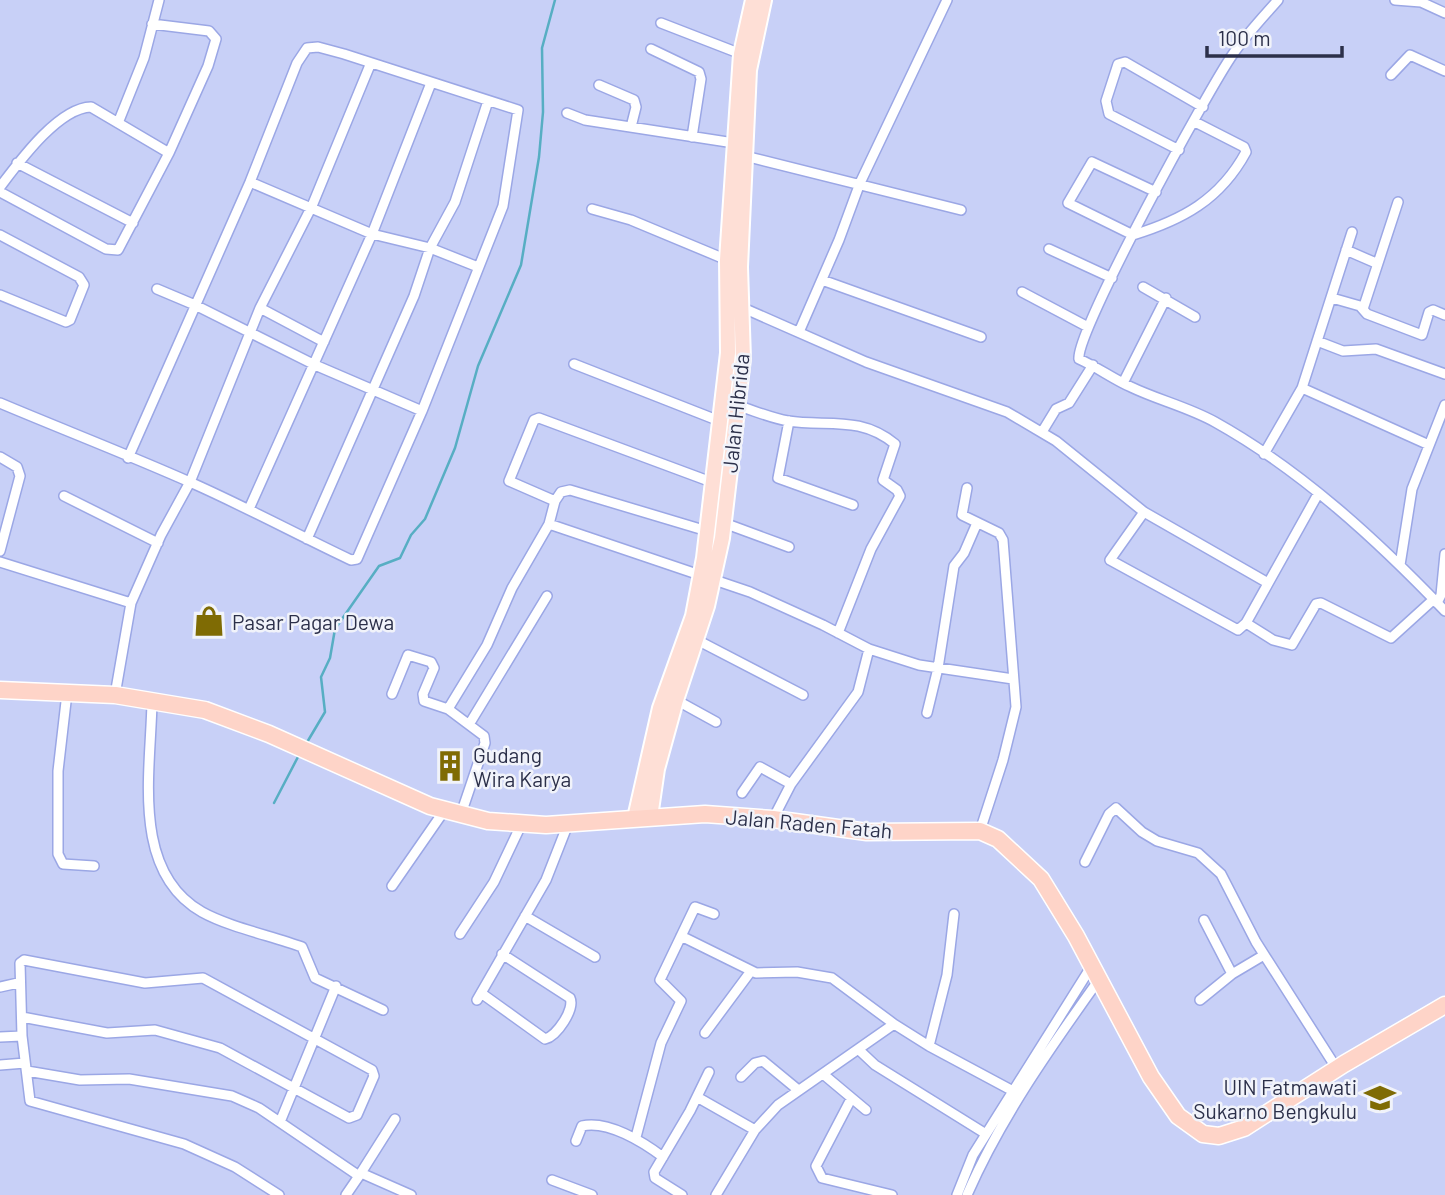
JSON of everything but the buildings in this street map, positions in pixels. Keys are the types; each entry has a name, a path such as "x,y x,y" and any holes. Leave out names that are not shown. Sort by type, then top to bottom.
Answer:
{"highway":[{"name":"Jalan Raden Fatah","path":"0,690 116,695 205,710 453,812 521,825 705,814 773,819 867,832 980,831"},
{"path":"980,831 998,839 1041,879 1150,1077 1178,1115 1195,1131 1219,1136 1244,1128 1336,1069 1445,1005"}],"main road":[{"path":"643,817 660,708 707,578 707,531 722,422 728,353 727,260 738,173 734,143 741,54 753,0"},
{"name":"Jalan Hibrida","path":"643,817 676,700 697,640 707,578 724,523 743,359 738,173 745,156 749,70 764,0"}],"street":[{"path":"118,123 144,58 159,0"},
{"path":"799,332 860,183 947,0"},
{"path":"1278,0 1233,54 1179,150 1088,327 1078,354 1079,359 1123,383 1213,421 1264,454 1318,494 1401,565 1439,598 1445,611"},
{"path":"1395,0 1433,3 1445,13"},
{"path":"661,23 741,54"},
{"path":"0,192 113,252 121,246 169,153 208,66 216,39 209,31 152,24"},
{"path":"0,403 128,458 190,482 351,560 357,559 422,411 503,206 519,114 513,107 318,47 307,48 297,63 250,182 128,458"},
{"path":"651,49 699,72 701,79 692,137"},
{"path":"1391,75 1410,55 1445,71"},
{"path":"1179,150 1109,114 1106,101 1118,64 1125,62 1203,107"},
{"path":"116,695 131,603 190,482 260,308 312,206 370,65"},
{"path":"249,509 372,234 431,83"},
{"path":"599,85 636,103 631,127"},
{"path":"307,539 414,296 430,248 455,202 488,101"},
{"path":"0,187 17,163 74,110 91,107 169,153"},
{"path":"567,113 631,127 734,143"},
{"path":"1156,192 1092,162 1068,204 1133,235 1173,223 1205,203 1240,164 1246,152 1244,147 1195,122"},
{"path":"745,156 961,209"},
{"path":"17,163 133,223"},
{"path":"250,182 312,206 372,234 430,248 478,267"},
{"path":"1363,309 1398,202"},
{"path":"592,209 631,220 727,260"},
{"path":"1264,454 1302,388 1352,232"},
{"path":"0,235 79,277 84,285 70,320 66,322 0,295"},
{"path":"1049,249 1112,278"},
{"path":"1346,250 1376,263"},
{"path":"822,280 981,337"},
{"path":"1143,287 1195,317"},
{"path":"157,289 252,332 314,365 422,411"},
{"path":"1022,292 1088,327"},
{"path":"1123,383 1166,298"},
{"path":"1332,298 1423,335 1429,312 1433,310 1445,315"},
{"path":"741,307 866,362 1007,412 1042,432 1144,512 1268,583"},
{"path":"260,308 324,342"},
{"path":"1317,341 1343,351 1376,349 1445,374"},
{"path":"574,364 722,422"},
{"path":"1042,432 1056,409 1069,403 1093,365"},
{"path":"1302,388 1429,445"},
{"path":"1401,565 1412,489 1445,405"},
{"path":"739,406 789,421 835,421 855,425 895,446 883,481 899,492 900,496 871,549 838,633"},
{"path":"555,501 509,481 536,418 714,483"},
{"path":"789,421 778,478 853,505"},
{"path":"0,457 20,472 3,525 0,551"},
{"path":"967,488 961,513 999,533 1003,540 1013,679 1014,720 980,831"},
{"path":"448,709 487,645 512,588 549,524 555,501 561,492 570,490 707,531"},
{"path":"1144,512 1110,560 1238,631 1318,494"},
{"path":"64,496 158,543"},
{"path":"724,523 789,547"},
{"path":"927,713 938,668 954,566 964,554 977,523"},
{"path":"549,524 750,592 869,649 919,665 1013,679"},
{"path":"1245,623 1273,640 1292,645 1315,604 1321,603 1391,638 1439,598 1445,554"},
{"path":"0,562 131,603"},
{"path":"471,723 547,596"},
{"path":"697,640 803,695"},
{"path":"773,819 791,783 859,692 869,649"},
{"path":"391,694 407,656 412,655 434,665 423,694 424,701 448,709 471,723 483,734 485,743 453,812 392,886"},
{"path":"67,693 58,771 58,854 63,864 94,866"},
{"path":"676,700 716,722"},
{"path":"152,701 152,842 163,874 186,900 203,912 302,947 307,953 312,975 383,1010"},
{"path":"742,793 760,767 791,783"},
{"path":"1085,863 1112,810 1120,810 1142,832 1157,841 1186,847 1208,861 1221,874 1264,955 1336,1069"},
{"path":"502,954 570,998 571,1007 552,1036 545,1039 479,997 502,954 546,880 568,824"},
{"path":"460,934 494,882 521,825"},
{"path":"636,1137 661,1043 681,1001 659,981 695,907 714,914"},
{"path":"929,1046 947,975 954,914"},
{"path":"525,916 595,957"},
{"path":"1204,920 1232,974"},
{"path":"681,936 751,971 819,974 832,978 929,1046 1013,1091"},
{"path":"1200,1000 1232,974 1264,955"},
{"path":"22,1017 107,1033 155,1030 230,1052 351,1118 357,1115 373,1080 372,1070 203,978 145,984 24,960 19,965 22,1035 27,1098 34,1104 184,1144 234,1167 279,1195"},
{"path":"705,1033 751,971"},
{"path":"957,1195 984,1136 1095,974"},
{"path":"967,1195 992,1144 1095,974"},
{"path":"0,988 19,983"},
{"path":"280,1122 336,986"},
{"path":"716,1195 755,1130 797,1089 894,1024"},
{"path":"0,1037 22,1035"},
{"path":"858,1049 875,1065 984,1136 992,1144"},
{"path":"741,1077 755,1063 763,1061 797,1089"},
{"path":"0,1065 26,1067 80,1080 129,1079 232,1096 280,1122 360,1174 411,1195"},
{"path":"682,1195 655,1178 654,1172 709,1072"},
{"path":"823,1074 866,1110"},
{"path":"697,1097 755,1130"},
{"path":"851,1099 816,1166 817,1174 822,1178 892,1195"},
{"path":"346,1195 395,1119"},
{"path":"576,1141 581,1129 586,1125 636,1137 663,1157"},
{"path":"552,1180 591,1195"}],"waterway":[{"path":"306,744 325,712 321,677 330,658 335,629 379,566 400,558 411,535 425,519 455,448 478,366 521,265 539,157 543,112 542,48 555,0"},
{"path":"274,803 300,753"}],"place":[{"name":"Pasar Pagar Dewa","path":"209,621"},
{"name":"Gudang Wira Karya","path":"450,766"},
{"name":"UIN Fatmawati Sukarno Bengkulu","path":"1380,1098"}]}
